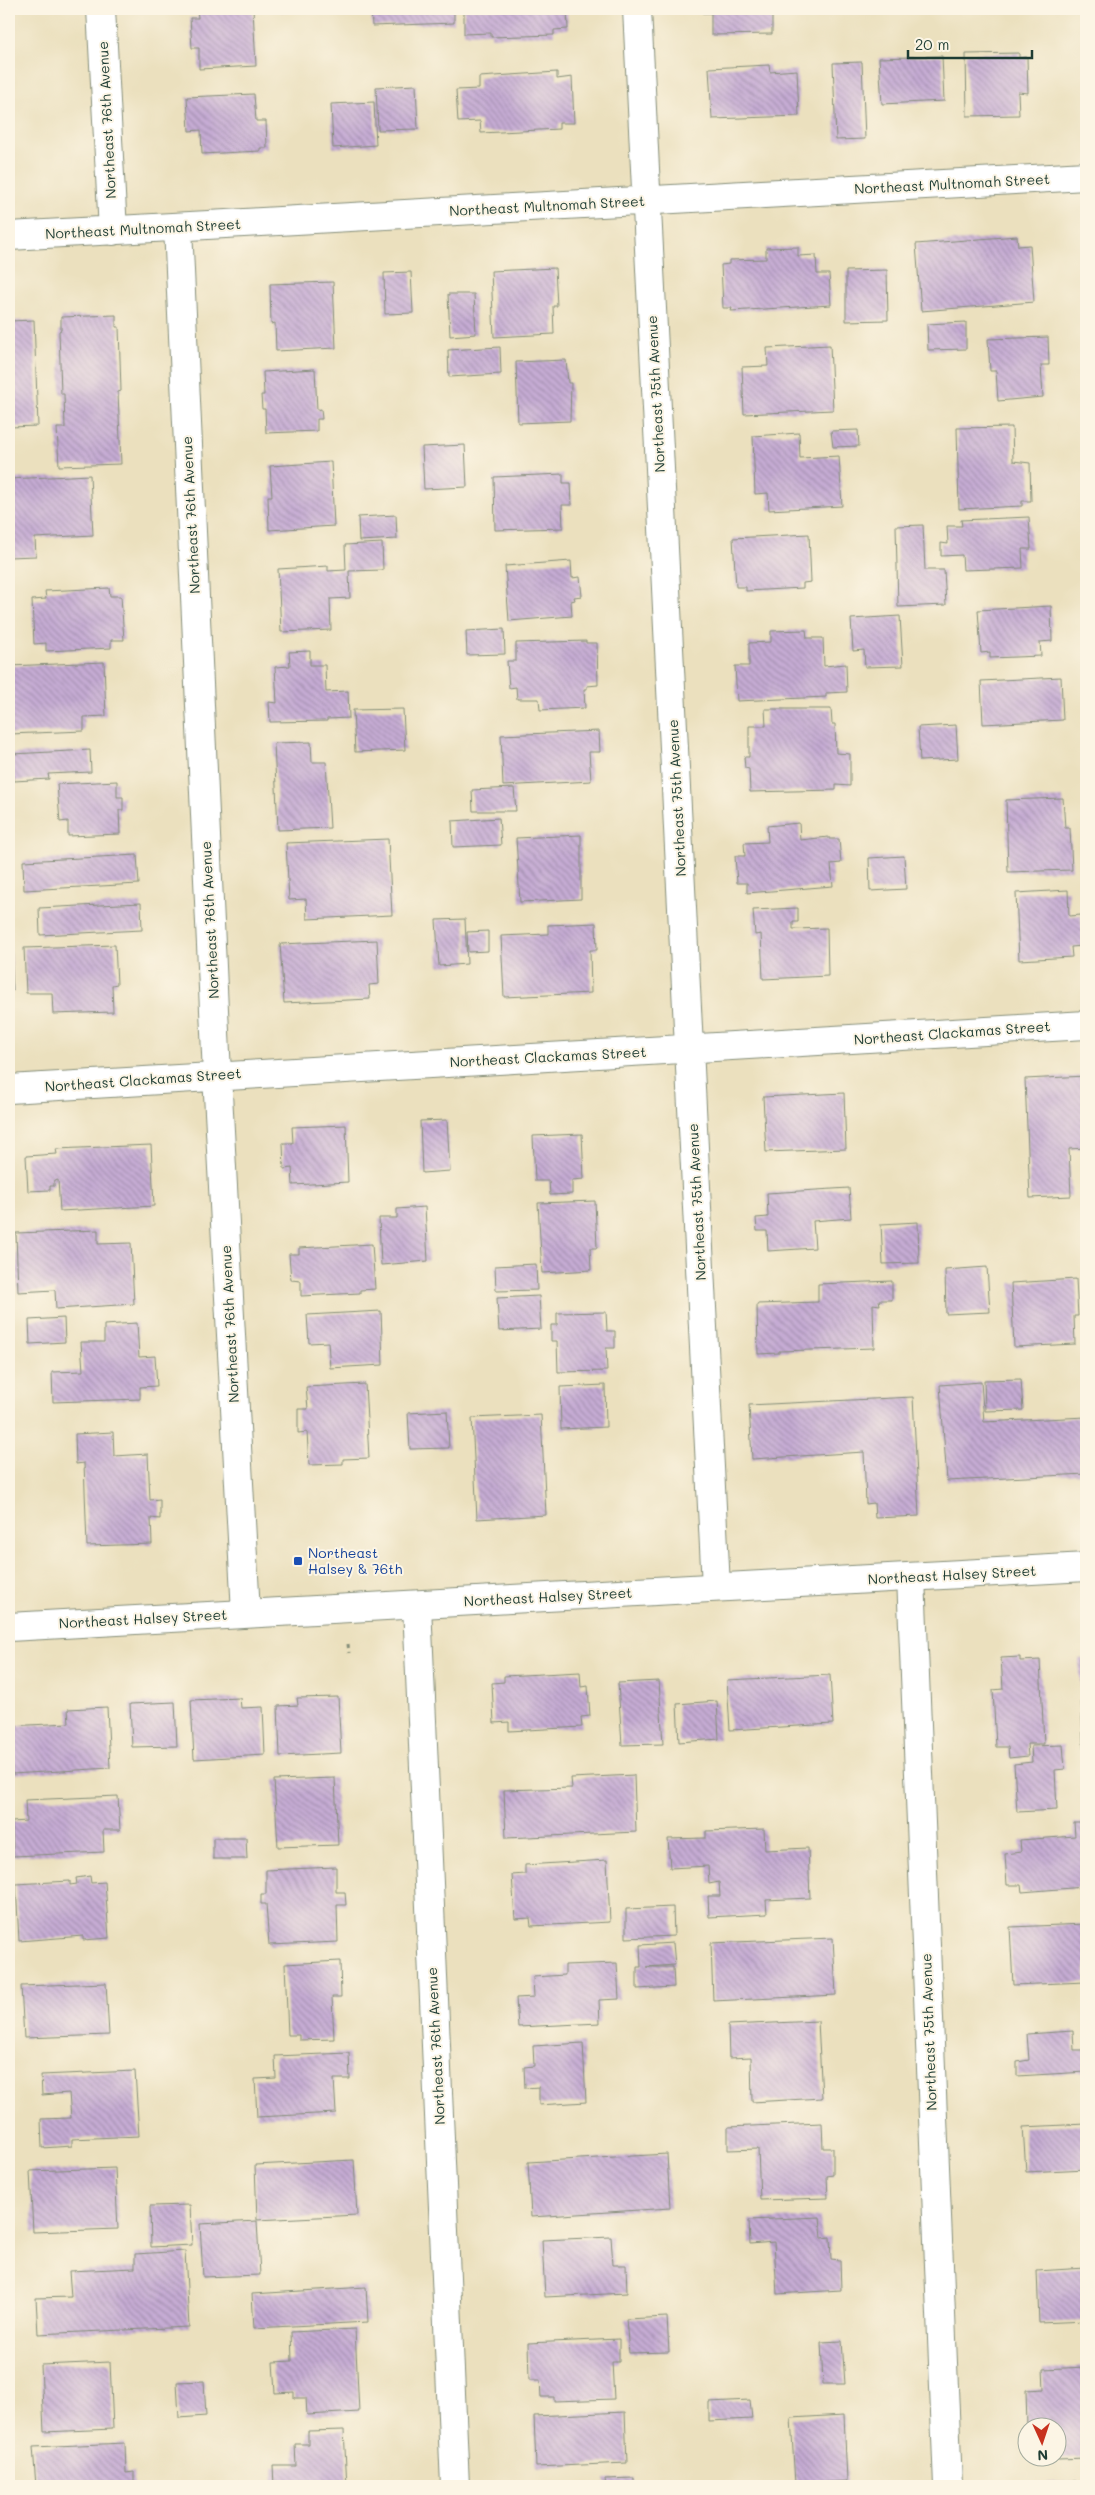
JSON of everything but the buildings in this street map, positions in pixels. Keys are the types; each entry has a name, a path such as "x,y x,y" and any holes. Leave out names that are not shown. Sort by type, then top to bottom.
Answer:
{"street":[{"name":"Northeast 76th Avenue","path":"101,9 113,231"},
{"name":"Northeast 75th Avenue","path":"637,9 716,1587"},
{"name":"Northeast Multnomah Street","path":"9,236 1086,176"},
{"name":"Northeast 76th Avenue","path":"178,227 217,1075 246,1613"},
{"name":"Northeast Clackamas Street","path":"9,1089 217,1075 690,1050 1086,1025"},
{"name":"Northeast Halsey Street","path":"9,1627 1086,1567"},
{"name":"Northeast 75th Avenue","path":"911,1577 948,2486"},
{"name":"Northeast 76th Avenue","path":"417,1605 455,2486"}],"place":[{"name":"Northeast Halsey & 76th","path":"298,1561"}]}
